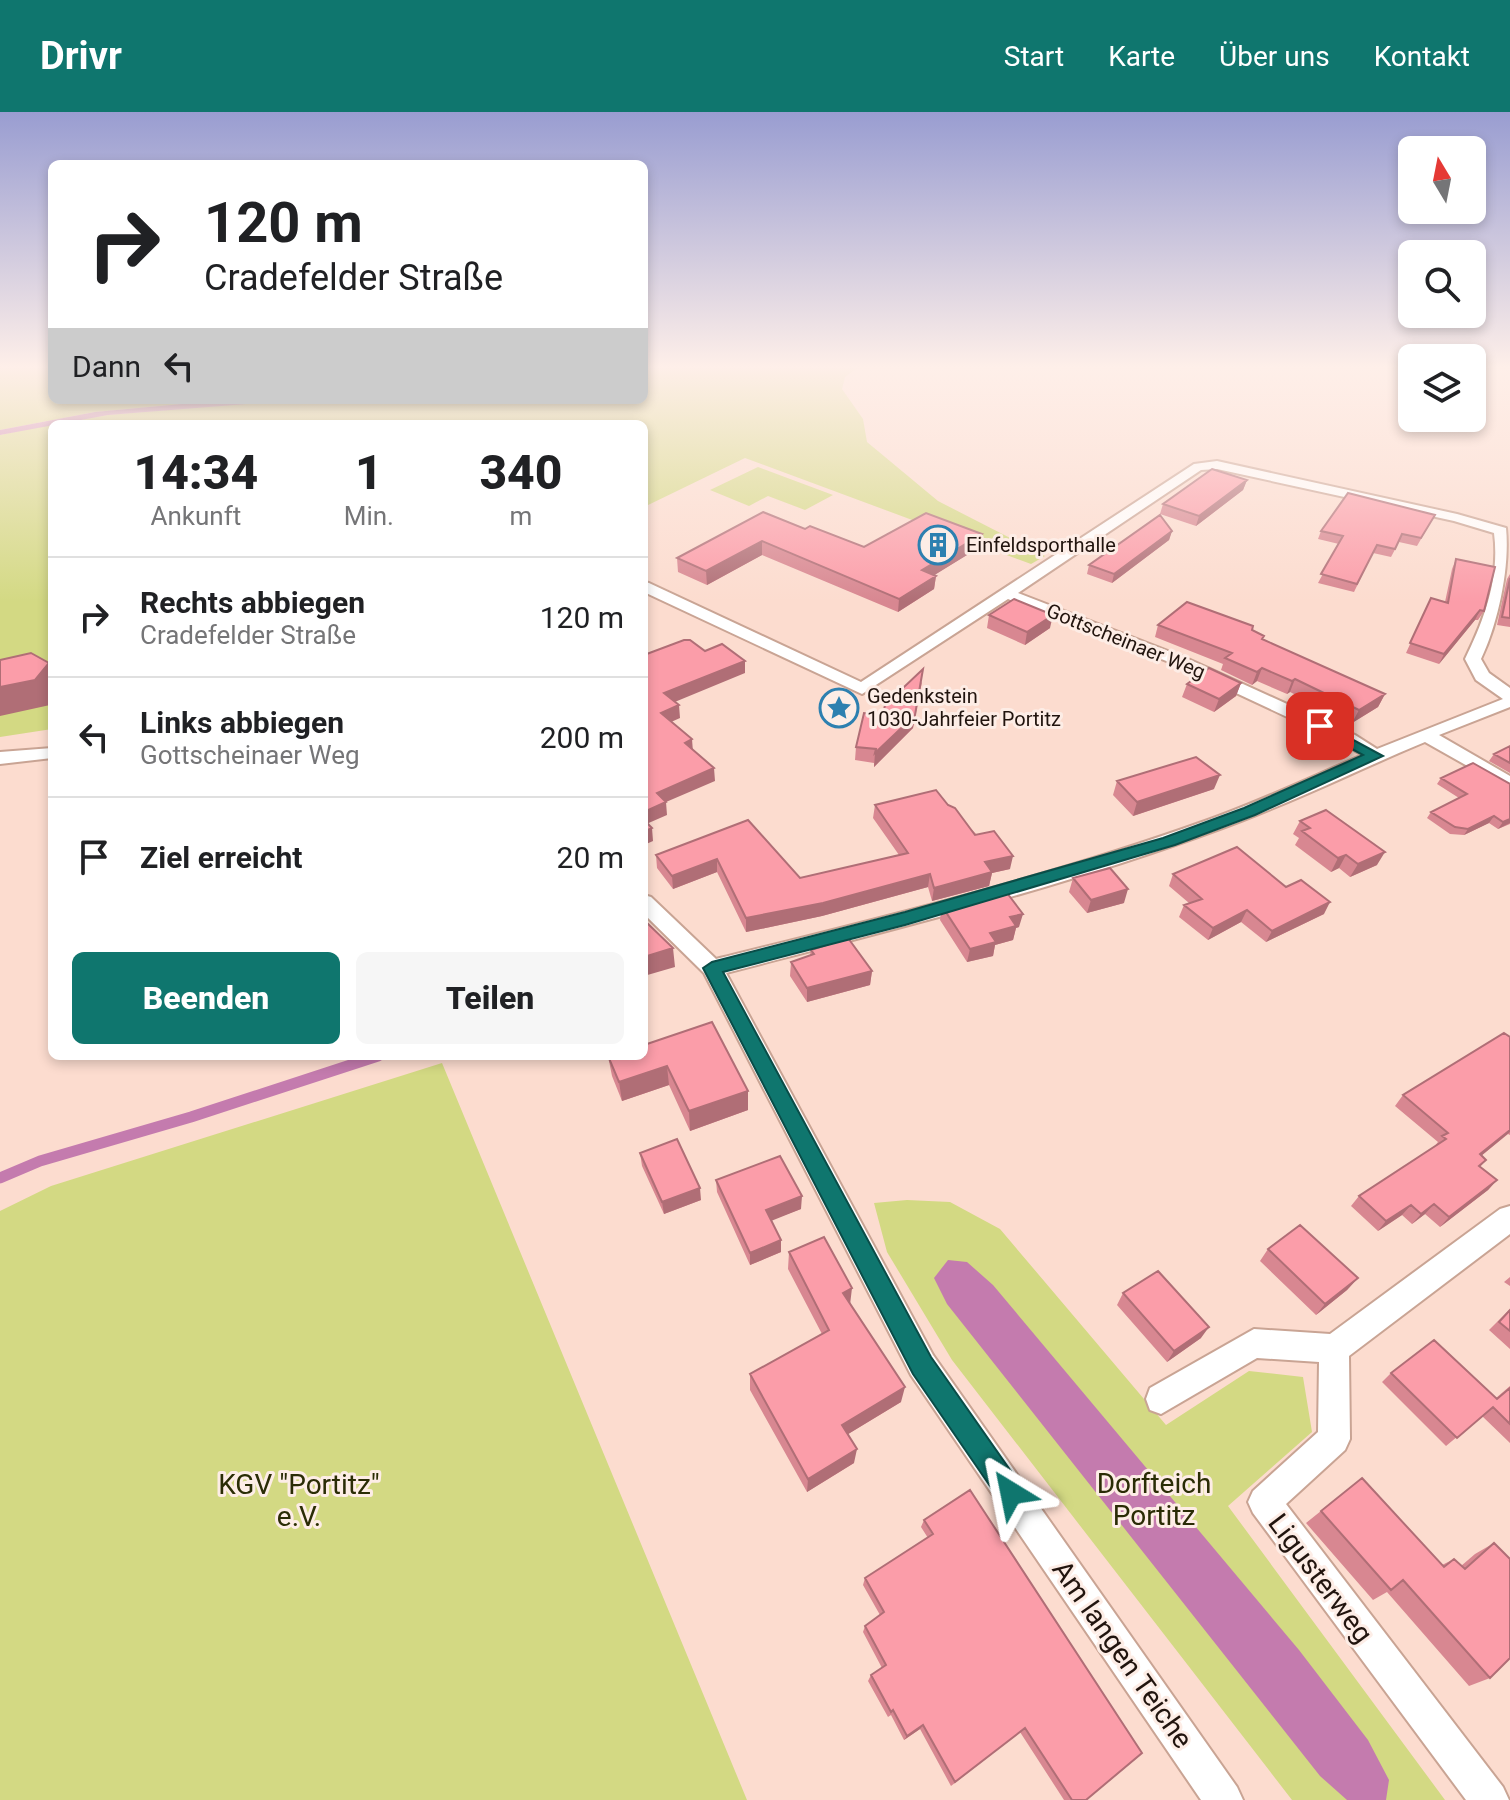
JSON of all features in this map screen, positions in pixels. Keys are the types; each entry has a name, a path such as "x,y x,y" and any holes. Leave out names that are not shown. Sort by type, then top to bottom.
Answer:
{"street":[{"path":"648,588 862,689 1198,467 1217,465 1457,518 1501,531 1504,540 1502,581 1487,630 1473,659 1482,676 1510,696"},
{"name":"Gottscheinaer Weg","path":"1005,593 1180,661 1349,739 1375,756"},
{"path":"712,968 905,919 1169,841 1250,812 1375,756 1510,702"},
{"path":"1426,735 1510,784"},
{"path":"0,758 48,754"},
{"path":"0,769 29,757"},
{"name":"Am langen Teiche","path":"648,906 712,968 922,1365 1224,1800"},
{"path":"1161,1399 1254,1343 1334,1349 1510,1218"},
{"name":"Ligusterweg","path":"1334,1349 1334,1439 1264,1502 1490,1800"}],"green space":[{"path":"0,444 48,444 48,730 0,737"},
{"path":"648,444 869,444 938,501 1045,556 1031,564 745,458 648,505"},
{"path":"758,467 833,495 805,510 768,496 749,506 710,490"},
{"name":"KGV \"Portitz\" e.V.","path":"442,1063 747,1800 0,1800 0,1211 51,1186"},
{"name":"Dorfteich Portitz","path":"907,1200 950,1202 1000,1229 1166,1425 1249,1371 1303,1377 1312,1432 1228,1506 1445,1800 1292,1800 952,1360 887,1252 874,1203"}],"shaded area":[{"path":"948,1260 967,1262 993,1285 1299,1650 1368,1740 1389,1780 1386,1800 1347,1800 1320,1776 947,1304 934,1278"}],"building":[{"path":"1212,469 1247,480 1199,516 1163,504"},
{"path":"1348,493 1435,515 1421,538 1402,534 1395,549 1377,545 1357,584 1321,574 1343,536 1321,531"},
{"path":"763,512 864,547 926,513 982,534 922,570 936,576 899,599 762,541 706,571 677,558"},
{"path":"1160,515 1172,531 1114,574 1089,565"},
{"path":"1456,559 1495,567 1484,611 1480,610 1444,654 1410,643 1431,598 1448,603"},
{"path":"1510,578 1510,618 1502,617"},
{"path":"1014,599 1053,615 1027,632 989,615"},
{"path":"1187,602 1253,626 1252,630 1264,636 1262,639 1385,694 1359,710 1295,679 1292,681 1262,668 1257,672 1225,658 1232,653 1158,625"},
{"path":"690,640 705,651 722,644 745,661 664,693 679,705 661,713 692,739 685,743 714,768 657,793 666,802 648,810 648,654"},
{"path":"31,653 48,664 35,680 0,687 0,660"},
{"path":"1209,668 1241,683 1219,699 1187,684"},
{"path":"923,669 915,715 875,753 876,749 856,747 864,713 883,715 885,705"},
{"path":"1510,746 1510,763 1494,754"},
{"path":"1196,757 1220,775 1137,802 1117,781"},
{"path":"1473,763 1510,784 1510,819 1503,822 1494,816 1468,829 1455,827 1431,812 1467,794 1441,778"},
{"path":"936,790 948,805 955,808 975,835 994,831 1013,856 985,862 992,872 934,888 930,874 823,903 746,918 717,859 672,876 656,855 748,820 800,878 908,853 875,805"},
{"path":"1326,810 1385,852 1358,864 1346,855 1338,858 1302,831 1310,828 1300,821"},
{"path":"1237,847 1286,887 1301,880 1330,902 1272,931 1247,910 1213,928 1184,905 1202,899 1173,874"},
{"path":"1110,868 1128,889 1091,900 1073,878"},
{"path":"1004,889 1023,914 1010,917 1016,926 990,933 996,942 970,949 942,906"},
{"path":"648,924 673,948 648,956"},
{"path":"848,938 872,971 807,988 791,962 814,954 811,950"},
{"path":"712,1022 748,1091 689,1111 667,1066 619,1082 610,1060 648,1060 648,1044"},
{"path":"1504,1033 1510,1037 1510,1130 1480,1154 1486,1160 1479,1166 1497,1180 1449,1217 1434,1204 1421,1214 1411,1205 1386,1221 1359,1196 1446,1139 1442,1136 1448,1133 1403,1095"},
{"path":"677,1139 700,1188 662,1202 640,1153"},
{"path":"780,1156 802,1196 766,1210 781,1240 750,1253 716,1180"},
{"path":"1300,1225 1358,1278 1325,1304 1268,1249"},
{"path":"824,1237 852,1288 843,1293 905,1387 842,1425 857,1449 808,1479 750,1374 829,1330 789,1252"},
{"path":"1158,1271 1209,1327 1174,1351 1123,1293"},
{"path":"1510,1310 1510,1331 1499,1322"},
{"path":"1434,1340 1497,1399 1510,1388 1510,1424 1493,1407 1457,1438 1391,1373"},
{"path":"1362,1478 1444,1567 1454,1559 1465,1569 1494,1543 1510,1559 1510,1658 1490,1678 1403,1580 1391,1590 1321,1511"},
{"path":"970,1490 1142,1753 1086,1800 1072,1800 1025,1728 955,1782 923,1725 907,1736 871,1675 886,1665 865,1626 884,1612 865,1578 933,1534 924,1520"}],"waterway":[{"path":"0,1178 40,1161 191,1117 366,1060"}],"place":[{"name":"Einfeldsporthalle","path":"938,545"},
{"name":"Gedenkstein 1030-Jahrfeier Portitz","path":"839,708"}],"route":[{"path":"1011,1493 922,1365 712,968 905,919 1169,841 1250,812 1375,756 1349,739 1320,726"}]}
